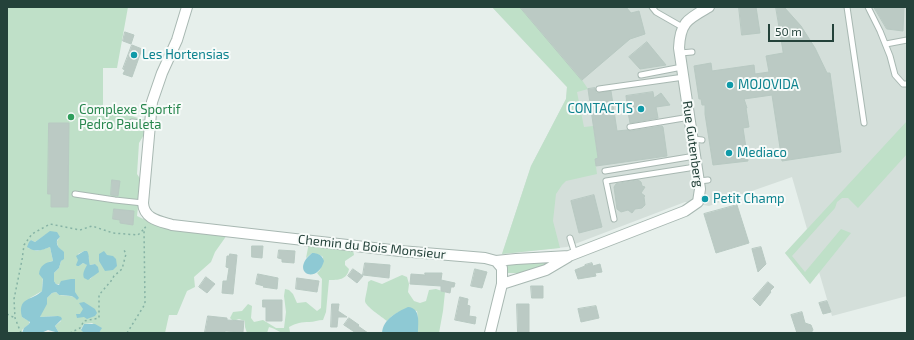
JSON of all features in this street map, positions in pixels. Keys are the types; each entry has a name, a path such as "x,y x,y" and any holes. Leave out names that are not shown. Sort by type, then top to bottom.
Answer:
{"street":[{"path":"151,218 144,212 143,203 152,102 155,90 177,40 187,7"},
{"path":"684,28 690,18 709,7"},
{"name":"Rue Gutenberg","path":"496,261 516,258 572,255 685,211 698,202 703,181 696,160 697,139 690,117 680,54 680,33 684,28"},
{"name":"Chemin du Bois Monsieur","path":"151,218 172,225 392,250 485,258 496,261"},
{"path":"502,284 546,270 572,255"},
{"path":"490,333 502,284 502,268 496,261"}],"lane":[{"path":"652,7 656,12 684,28"},
{"path":"847,7 864,123"},
{"path":"868,7 886,44 895,75 903,84 907,84"},
{"path":"886,44 907,40"},
{"path":"680,54 692,52"},
{"path":"641,75 682,66"},
{"path":"599,89 684,77"},
{"path":"630,127 690,117"},
{"path":"129,125 132,122 150,124"},
{"path":"605,171 696,160"},
{"path":"614,219 606,181 689,168 696,160"},
{"path":"75,194 143,203"},
{"path":"570,238 572,255"}],"path":[{"path":"21,333 15,318 14,299 24,245 32,234 50,224 80,230 92,226 112,233 138,235 151,218"},
{"path":"127,333 145,304 144,229"},
{"path":"70,333 80,328 84,321 99,318 99,295 114,276 122,269 126,254 123,248"},
{"path":"7,314 15,318"}],"shaded area":[{"path":"492,7 907,7 907,296 832,316 819,272 810,284 785,253 807,229 792,177 709,206 685,202 567,247 502,254 531,166 566,99 567,87"}],"green space":[{"path":"7,7 128,7 117,68 103,68 103,111 123,113 147,121 145,133 139,143 137,174 141,180 137,216 154,224 227,235 215,252 211,262 194,277 195,287 187,291 177,315 169,315 165,333 99,333 101,329 92,323 84,324 81,329 84,333 59,333 55,326 61,321 58,316 40,317 47,298 52,293 56,292 59,295 78,298 75,291 60,284 56,284 54,281 54,273 59,268 62,260 61,250 58,247 57,242 60,237 45,235 35,242 31,240 28,248 37,251 50,247 53,261 49,262 43,276 42,291 30,298 28,301 22,317 29,321 29,324 22,330 22,333 7,333","holes":["84,251 89,258 88,262 90,265 95,264 95,274 90,279 88,265 83,263 79,266 78,254"]},
{"path":"492,7 520,7 588,89 577,92 584,127 593,126 598,158 595,159 597,174 566,181 556,194 553,221 560,248 502,254 531,166 566,99 567,87"},
{"path":"907,121 907,154 858,208 848,198 842,198 837,202 835,208 792,256 805,272 841,229 851,233 810,284 785,253"},
{"path":"309,243 353,250 354,255 345,261 345,265 349,269 348,273 344,277 329,280 326,312 323,320 297,324 289,327 290,332 287,333 269,327 267,333 247,333 245,321 239,319 233,321 230,318 233,312 242,311 248,304 252,306 251,318 254,322 263,320 276,328 284,328 286,312 284,296 285,289 289,290 293,294 297,303 306,302 317,311 321,308 322,279 317,273 320,270 323,257 312,253 306,258"},
{"path":"555,262 524,273 508,273 506,264"},
{"path":"402,275 407,277 409,284 408,292 414,301 420,303 426,301 429,290 436,289 445,292 439,333 418,333 417,311 408,310 400,312 387,321 366,303 365,300 368,282 371,280 382,284"}],"water":[{"path":"50,231 57,232 60,237 57,240 57,244 64,252 64,259 61,261 59,268 54,273 54,281 59,285 61,281 75,279 75,292 79,298 77,300 71,296 59,295 56,292 52,293 47,298 47,304 40,317 61,317 62,319 55,326 59,333 48,330 41,333 22,333 24,328 30,322 22,317 21,311 23,303 42,291 43,279 39,274 40,268 43,265 53,261 50,247 36,250 27,247 31,240 35,242"},
{"path":"84,251 87,251 88,253 90,265 95,264 98,267 99,272 88,280 84,278 83,274 87,265 83,263 79,266 76,265 78,260 76,256"},
{"path":"104,251 107,255 113,256 116,259 117,266 113,270 105,271 99,261 99,254"},
{"path":"312,253 320,255 324,261 321,269 316,273 307,274 303,266"},
{"path":"84,302 95,309 97,313 95,316 87,319 84,317 77,318 76,314 80,314 83,309 79,303"},
{"path":"408,307 415,310 417,313 418,333 382,333 385,324 391,317"},
{"path":"84,324 95,324 102,328 99,333 84,333 81,330"}],"building":[{"path":"520,7 626,7 631,13 639,11 645,34 630,39 582,80"},
{"path":"739,7 756,7 760,33 742,35"},
{"path":"776,7 784,7 801,26 815,48 827,73 830,73 841,152 782,161 772,95 744,99 747,108 749,127 743,128 748,161 713,165 705,105 702,105 701,99 699,99 694,66 711,63 712,71 754,65 755,74 769,72 766,56 783,53"},
{"path":"874,7 904,7 903,31 887,29"},
{"path":"125,32 134,35 131,44 123,41"},
{"path":"647,42 666,65 640,69 629,57"},
{"name":"Les Hortensias","path":"132,45 142,49 132,77 123,74 125,70 123,69"},
{"path":"595,88 596,93 611,91 617,131 631,131 662,126 667,156 596,166 595,159 598,158 588,89"},
{"name":"CONTACTIS","path":"653,92 654,98 661,93 670,105 656,107 658,118 630,123 628,112 624,106 627,104 626,96"},
{"path":"49,123 69,123 68,207 51,207 51,194 48,194"},
{"path":"112,180 120,181 118,196 111,195"},
{"path":"638,180 641,182 642,186 645,187 641,193 645,196 645,205 642,208 635,209 632,213 628,210 621,212 617,209 614,187 616,184"},
{"path":"594,195 602,227 579,233 571,201"},
{"path":"737,205 749,243 716,253 704,214"},
{"path":"114,209 134,211 133,225 120,223 120,220 113,219"},
{"path":"252,246 263,246 262,258 252,257"},
{"path":"761,247 766,264 758,272 752,249"},
{"path":"279,250 295,251 294,263 282,262 282,259 278,258"},
{"path":"230,254 237,255 233,294 222,293 223,281 227,281 229,268 226,267 227,256"},
{"path":"365,263 390,265 389,278 363,275"},
{"path":"592,263 593,266 600,264 602,272 595,273 596,276 578,279 575,270"},
{"path":"353,269 363,276 357,283 348,276"},
{"path":"475,269 487,272 482,288 471,286"},
{"path":"425,273 442,273 441,280 455,283 454,287 451,287 450,293 441,291 441,286 410,284 411,274 425,275"},
{"path":"258,274 278,278 277,289 263,287 264,286 256,284"},
{"path":"206,277 215,284 207,293 199,287"},
{"path":"297,278 319,281 317,292 296,289"},
{"path":"768,282 774,287 760,306 753,299"},
{"path":"531,286 543,286 543,298 532,298"},
{"path":"460,297 468,299 467,305 470,306 469,316 476,317 475,324 455,320"},
{"path":"263,300 282,300 282,321 266,321 266,307 263,307"},
{"path":"827,301 831,312 823,314 819,303"},
{"path":"332,304 339,304 338,311 347,317 338,317 337,327 331,327"},
{"path":"517,304 529,304 529,333 518,333"},
{"path":"596,306 599,318 581,322 578,309"},
{"path":"802,312 805,323 811,325 813,330 811,333 797,333 791,315"},
{"path":"208,316 227,318 227,320 244,321 243,332 205,332"},
{"path":"349,318 368,333 356,333 344,325"}],"place":[{"name":"Les Hortensias","path":"134,55"},
{"name":"MOJOVIDA","path":"730,85"},
{"name":"CONTACTIS","path":"641,109"},
{"name":"Complexe Sportif Pedro Pauleta","path":"71,117"},
{"name":"Mediaco","path":"729,153"},
{"name":"Petit Champ","path":"705,199"}]}
